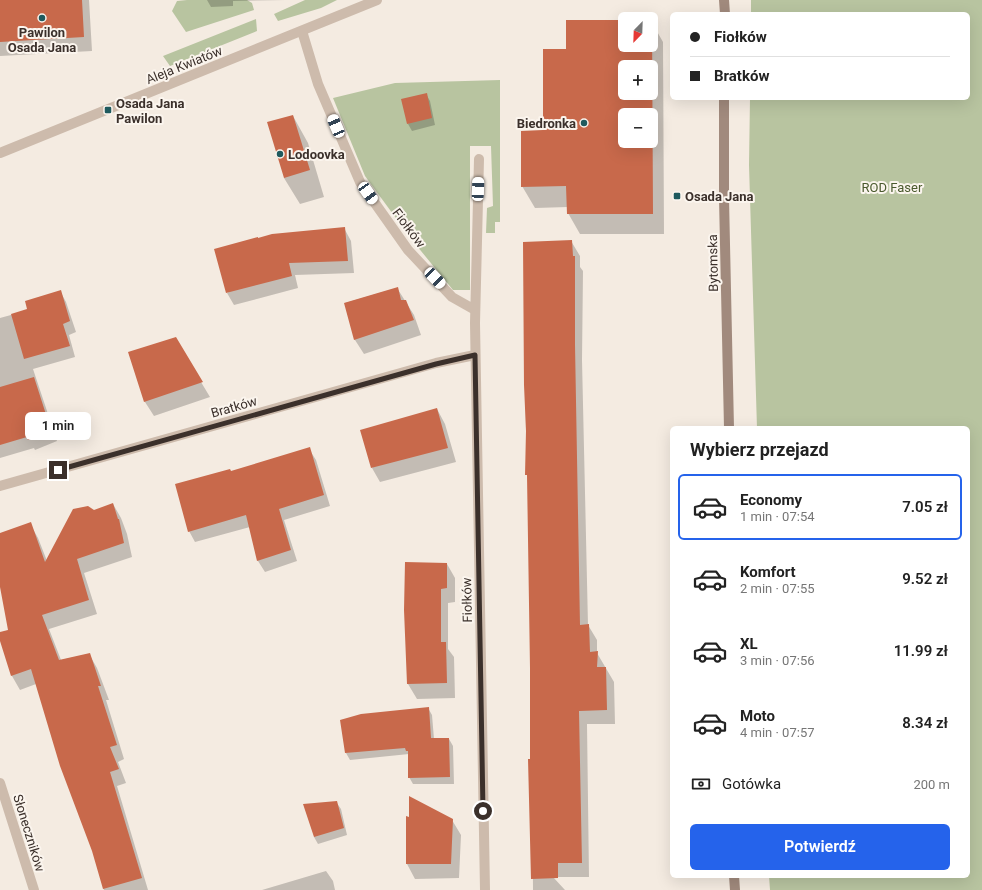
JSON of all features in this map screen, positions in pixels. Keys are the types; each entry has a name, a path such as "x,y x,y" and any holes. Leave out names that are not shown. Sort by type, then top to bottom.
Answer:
{"street":[{"name":"Aleja Kwiatów","path":"0,153 376,0"},
{"path":"724,0 724,12"},
{"name":"Fiołków","path":"302,31 318,84 360,182 408,250 452,296 475,310"},
{"name":"Bytomska","path":"724,100 724,198 729,426"},
{"name":"Fiołków","path":"479,159 475,355 485,890"},
{"name":"Bratków","path":"0,486 428,366 475,355"},
{"name":"Słoneczników","path":"0,784 34,890"},
{"path":"734,878 735,890"}],"green space":[{"path":"247,0 252,3 254,10 186,32 172,11 177,1"},
{"path":"305,0 337,0 321,8 278,21 274,14"},
{"name":"ROD Faser","path":"751,0 982,0 982,890 770,890 769,878 970,878 970,426 757,426 749,165 750,100 970,100 970,12 751,12"},
{"path":"256,19 257,31 170,66 163,56"},
{"path":"500,80 500,222 495,222 495,233 486,233 487,208 493,206 491,146 470,146 470,290 453,290 412,240 365,176 333,98 395,83"}],"building":[{"name":"Pawilon Osada Jana","path":"0,0 82,0 84,37 0,42"},
{"name":"Biedronka","path":"566,20 618,20 618,52 652,52 652,60 618,60 618,100 652,100 652,108 618,108 618,148 653,148 653,214 567,214 566,186 521,187 521,131 543,130 543,49 566,49"},
{"path":"427,93 432,118 407,124 401,99"},
{"path":"293,115 310,170 284,178 267,122"},
{"path":"345,227 348,261 289,263 292,276 226,293 214,249 272,234"},
{"path":"572,240 573,256 575,256 575,345 580,625 589,624 590,652 598,651 597,667 606,667 607,710 579,711 582,863 558,863 558,878 531,879 528,759 530,759 530,668 527,475 525,475 526,431 524,385 523,242"},
{"path":"398,287 401,300 406,300 414,320 354,340 344,303"},
{"path":"61,290 70,321 63,324 70,346 24,359 11,314 27,309 25,301"},
{"path":"176,337 203,382 144,402 128,352"},
{"path":"34,377 51,430 28,440 27,437 0,445 0,387"},
{"path":"437,408 448,448 371,468 360,430"},
{"path":"310,447 324,495 279,509 291,550 257,561 246,515 188,532 175,484 230,469 231,471"},
{"path":"113,503 119,519 124,543 77,559 89,600 42,615 59,660 90,653 101,686 98,686 117,745 110,747 119,769 110,772 142,878 103,889 92,851 60,766 31,669 11,676 0,641 0,632 8,630 0,587 0,533 31,522 45,562 73,509 88,506 94,510"},
{"path":"405,562 447,563 447,588 441,589 441,642 446,642 447,683 407,684 404,610"},
{"path":"429,707 431,738 449,738 450,777 408,778 408,751 406,751 405,748 345,753 340,720 361,714"},
{"path":"409,796 453,819 451,864 406,864 406,816 409,817"},
{"path":"337,801 344,828 314,837 303,804"}],"place":[{"name":"Pawilon Osada Jana","path":"42,18"},
{"name":"Osada Jana Pawilon","path":"108,110"},
{"name":"Biedronka","path":"584,123"},
{"name":"Lodoovka","path":"280,154"},
{"name":"Osada Jana","path":"677,196"}],"route":[{"path":"58,470 436,364 475,355 483,811"}]}
